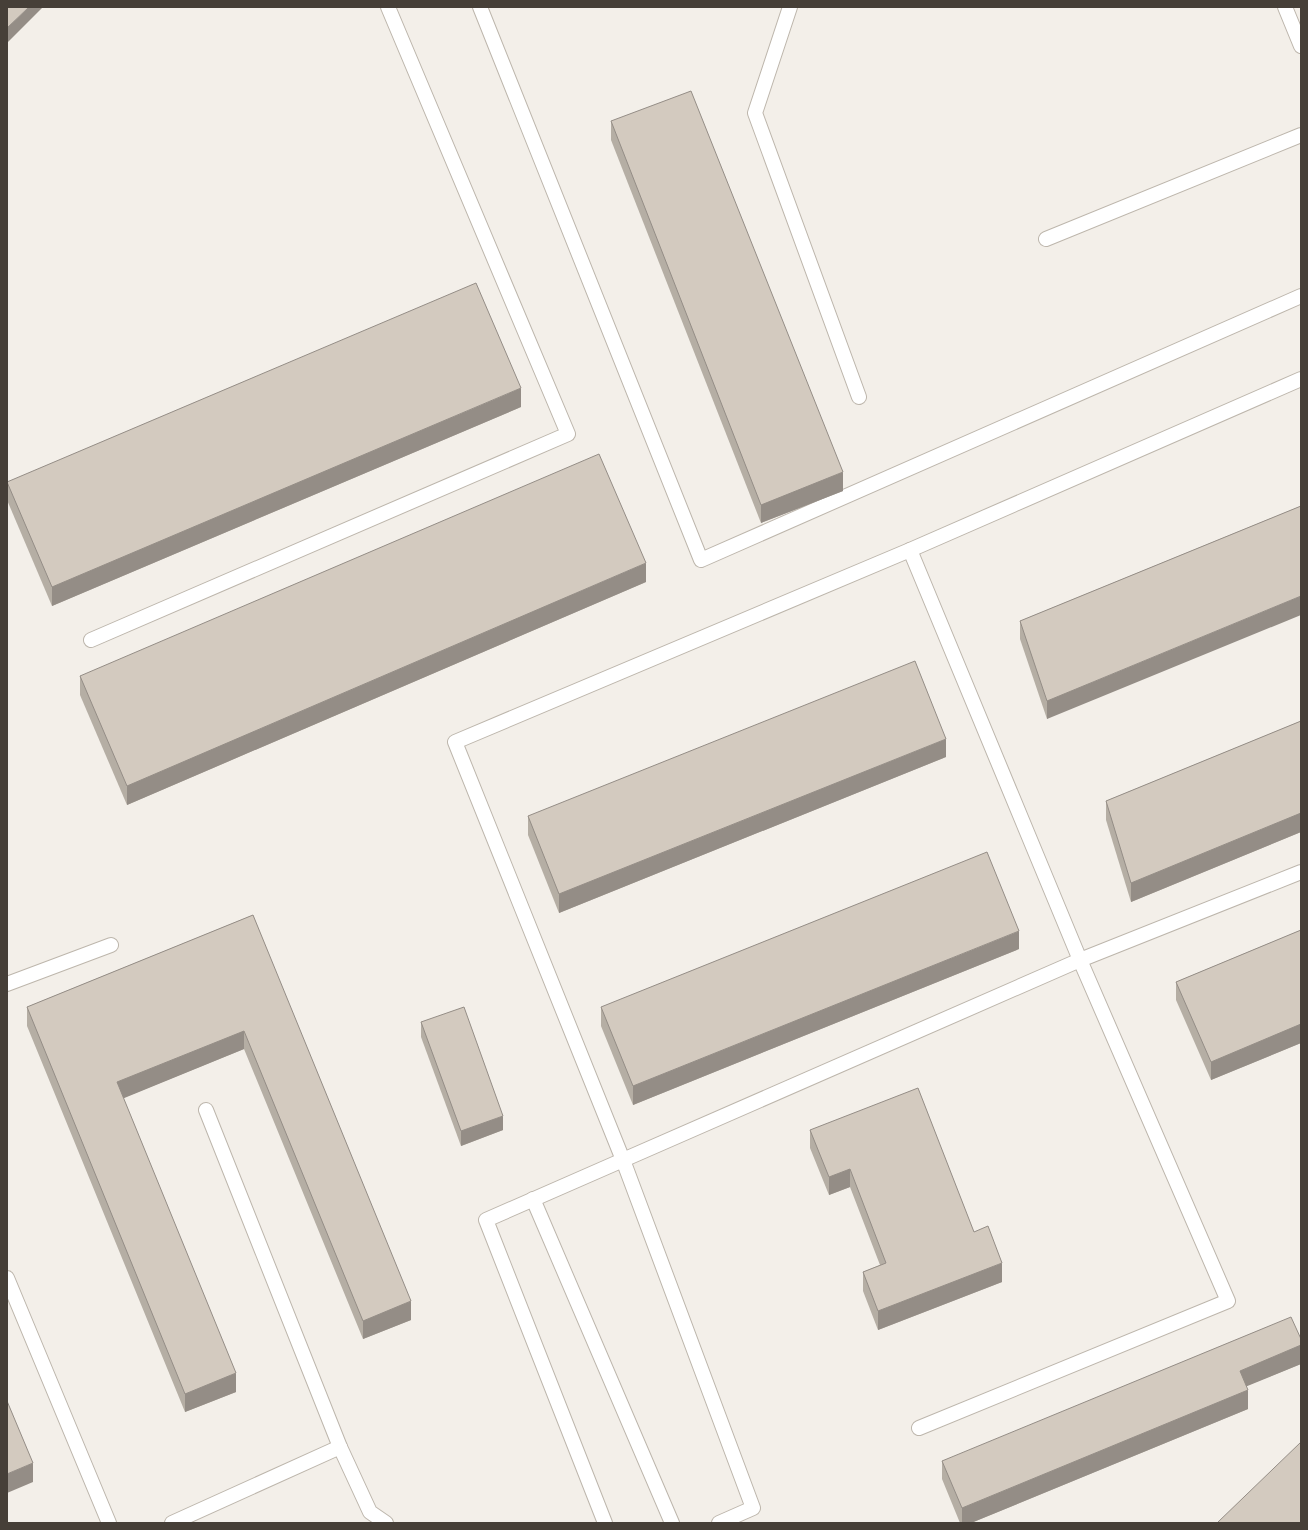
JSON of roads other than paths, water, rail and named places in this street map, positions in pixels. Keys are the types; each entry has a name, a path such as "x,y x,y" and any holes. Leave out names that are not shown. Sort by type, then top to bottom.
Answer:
{"lane":[{"path":"91,640 568,434 388,7"},
{"path":"480,7 701,560 1301,296"},
{"path":"790,7 755,113 859,397"},
{"path":"1285,7 1301,46"},
{"path":"1046,239 1301,135"},
{"path":"719,1523 753,1508 623,1160 455,742 910,550 1301,380"},
{"path":"910,550 1080,960 1228,1301 919,1428"},
{"path":"605,1523 486,1220 1080,960 1301,872"},
{"path":"7,984 111,944"},
{"path":"206,1110 340,1447 370,1512 386,1523"},
{"path":"532,1200 672,1523"},
{"path":"7,1278 109,1523"},
{"path":"172,1523 340,1447"}]}
